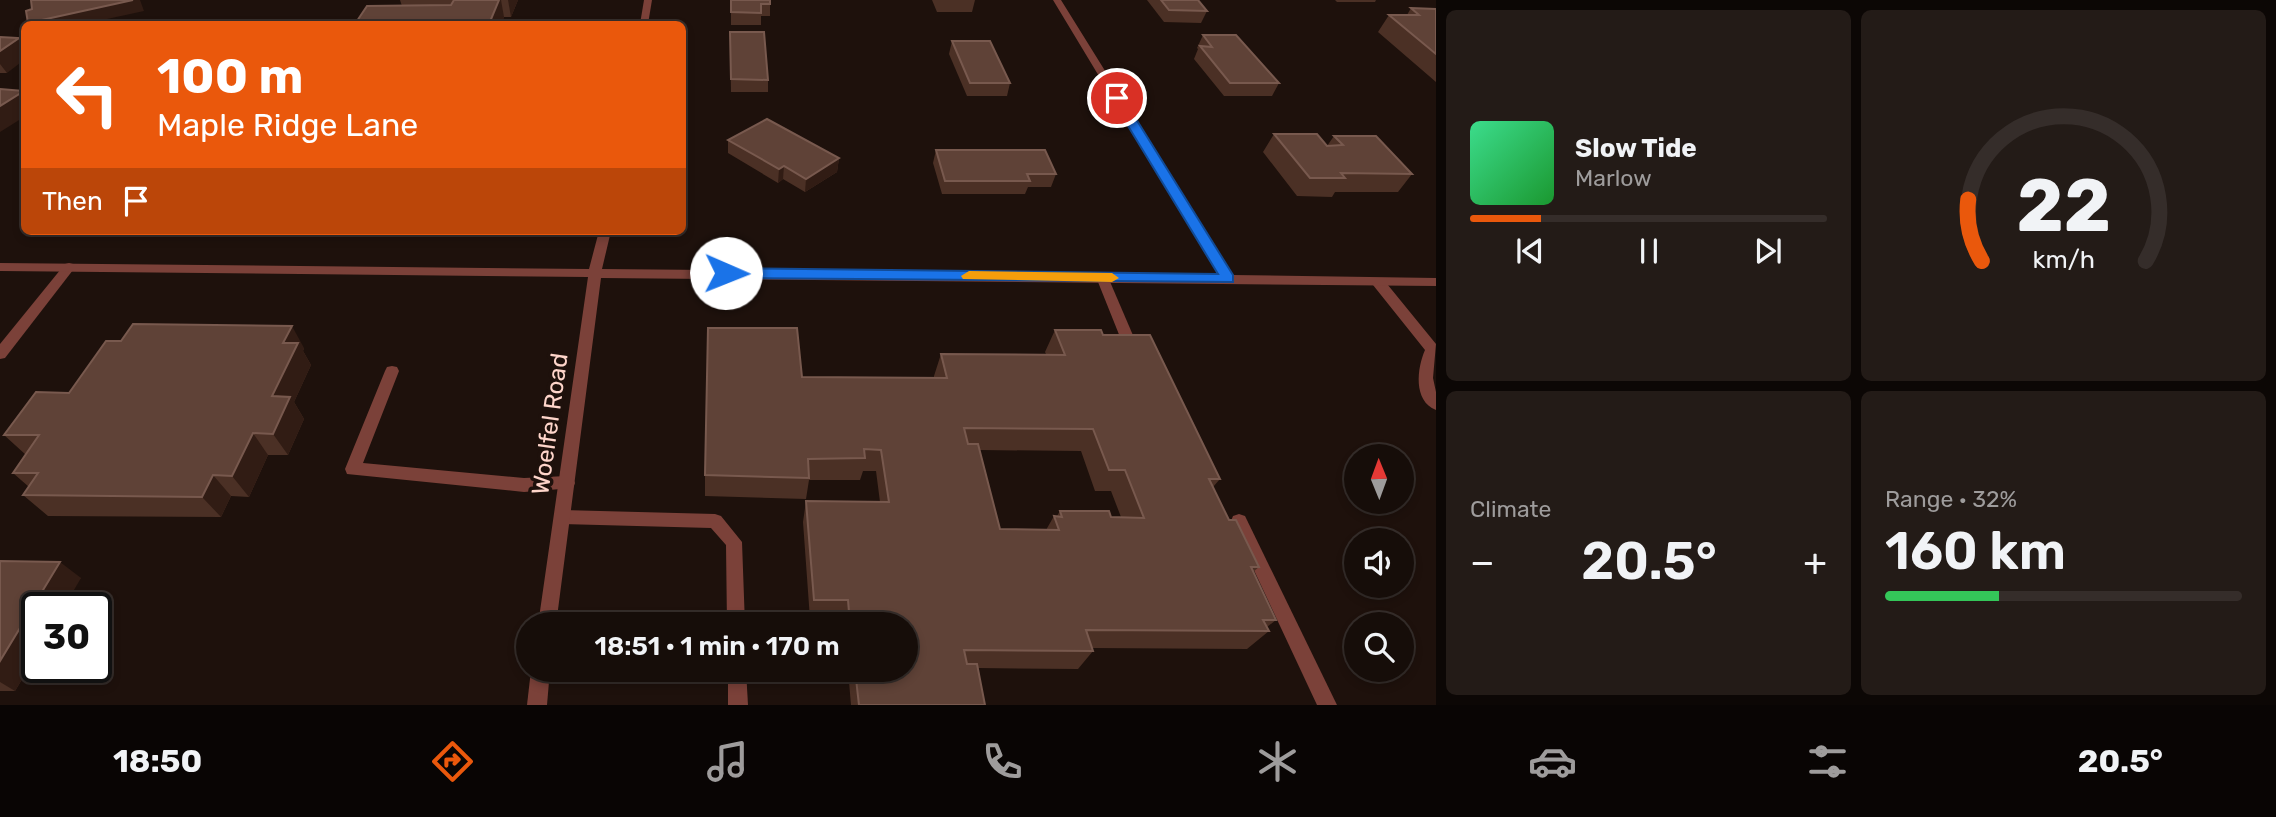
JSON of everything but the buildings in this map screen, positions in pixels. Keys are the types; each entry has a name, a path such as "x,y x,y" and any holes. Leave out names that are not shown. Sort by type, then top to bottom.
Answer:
{"street":[{"path":"644,21 648,0"},
{"path":"1057,0 1228,279"},
{"name":"Woelfel Road","path":"549,612 594,272 604,235"},
{"path":"0,267 1436,282"},
{"path":"0,354 69,267"},
{"path":"1102,277 1131,347"},
{"path":"1378,282 1434,351 1424,367 1426,391 1436,404"},
{"path":"392,371 353,469 524,485 567,483"},
{"path":"562,517 715,521 734,542 736,612"},
{"path":"1238,521 1327,705"},
{"path":"537,705 540,682"},
{"path":"737,682 738,705"}],"slow traffic":[{"path":"969,276 1112,278"}],"route":[{"path":"726,273 1228,279 1117,98"}]}
